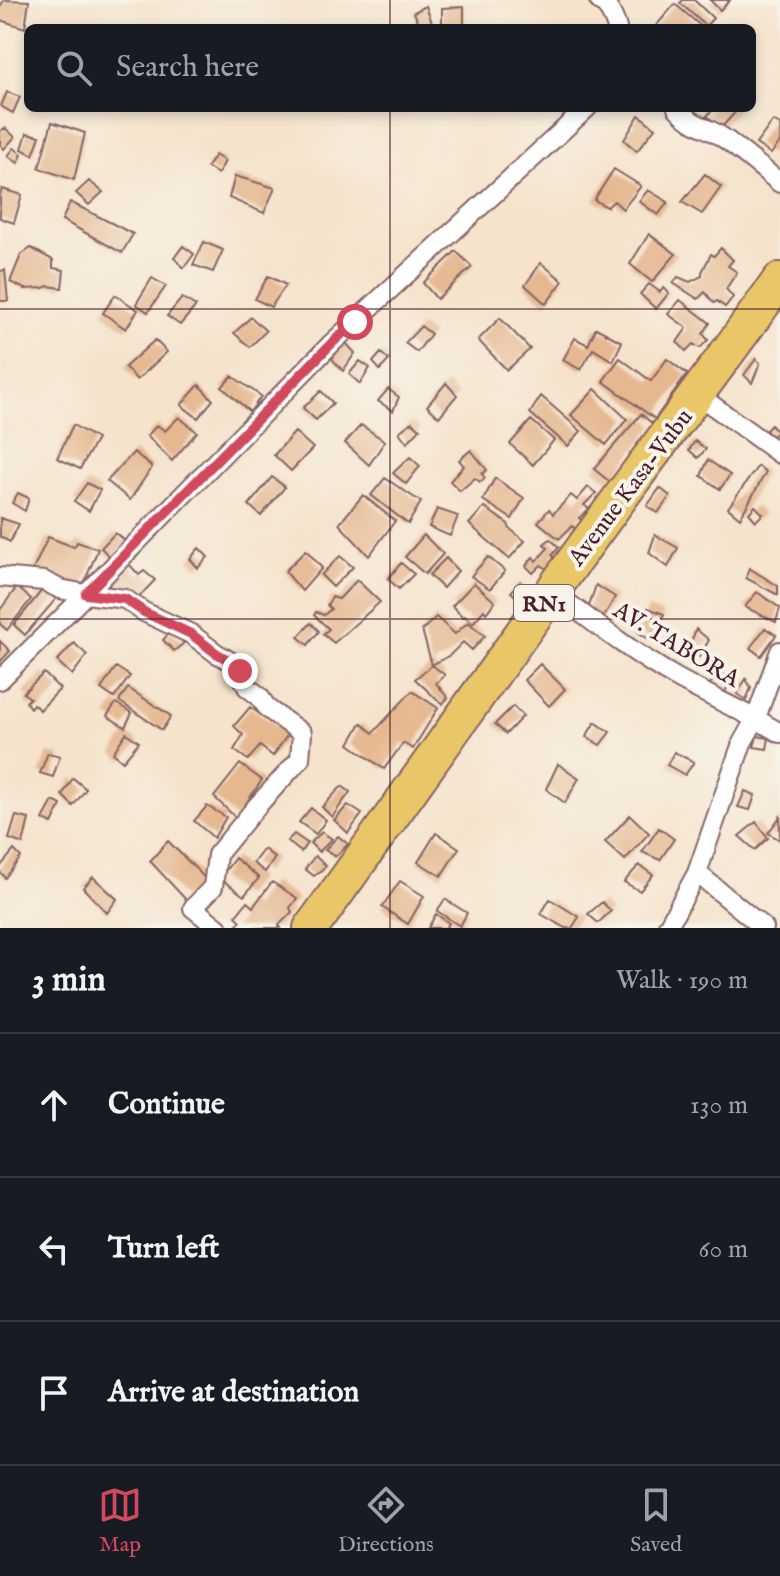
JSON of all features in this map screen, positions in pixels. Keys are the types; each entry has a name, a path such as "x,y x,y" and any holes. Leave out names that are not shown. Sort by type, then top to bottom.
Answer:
{"highway":[{"name":"Avenue Kasa-Vubu","path":"311,928 780,280"}],"street":[{"path":"599,0 616,24"},
{"path":"0,680 332,343 583,112"},
{"path":"682,112 697,125 722,137 780,183"},
{"path":"698,395 780,454"},
{"path":"0,577 44,581 60,589 125,599 144,612 191,634 230,661 240,671 247,687 259,696 268,709 302,733 300,759 217,855 213,887 193,908 218,928"},
{"name":"AV. TABORA","path":"552,591 638,655 780,733"},
{"path":"667,928 697,873 742,743 756,718 780,651"},
{"path":"697,873 764,928"}],"building":[{"path":"4,0 29,1 24,28 0,20 0,7"},
{"path":"694,0 713,18 704,24 680,3"},
{"path":"710,0 730,0 720,10"},
{"path":"675,4 698,24 658,24"},
{"path":"426,6 433,24 418,24 414,12"},
{"path":"464,7 464,24 442,24 442,8"},
{"path":"7,92 20,97 13,113 1,106"},
{"path":"710,112 735,112 721,128 707,116"},
{"path":"639,115 655,128 637,151 624,140"},
{"path":"773,121 780,125 780,142 771,154 756,144"},
{"path":"52,122 85,133 74,180 39,168"},
{"path":"5,128 15,137 4,149 0,144 0,131"},
{"path":"27,133 40,136 33,155 22,149"},
{"path":"14,148 22,154 18,163 8,156"},
{"path":"215,155 225,161 218,174 207,167"},
{"path":"614,169 641,186 623,209 614,201 607,207 594,200"},
{"path":"705,174 721,187 702,214 682,202"},
{"path":"235,176 275,188 264,213 229,198"},
{"path":"89,181 103,192 89,205 76,193"},
{"path":"2,189 22,195 14,223 0,218"},
{"path":"648,190 668,202 658,215 639,201"},
{"path":"70,202 133,234 122,253 62,220"},
{"path":"649,234 676,254 652,282 630,264"},
{"path":"204,242 223,250 213,272 193,265"},
{"path":"183,246 194,254 184,268 174,258"},
{"path":"31,248 53,260 53,268 64,270 62,288 25,289 10,282 21,255"},
{"path":"721,248 733,260 728,266 737,272 726,289 733,297 725,307 717,301 714,303 705,292 698,299 673,283 678,277 690,282 702,276 711,254 714,256"},
{"path":"456,251 472,267 437,299 423,283"},
{"path":"541,263 563,281 546,304 525,285"},
{"path":"5,270 8,301 0,301 0,271"},
{"path":"268,276 286,285 271,307 255,299"},
{"path":"152,278 166,286 148,312 136,304"},
{"path":"649,284 660,292 664,288 669,293 656,309 640,294"},
{"path":"115,295 138,310 126,329 103,313"},
{"path":"182,298 196,306 180,325 167,316"},
{"path":"680,300 710,323 703,334 708,340 700,348 693,344 686,351 677,342 687,328 668,314"},
{"path":"251,317 266,331 250,347 234,333"},
{"path":"500,318 530,349 507,370 478,340"},
{"path":"421,326 431,334 417,352 405,343"},
{"path":"596,328 622,342 613,361 593,349 581,370 563,360 575,338 588,345"},
{"path":"155,340 167,352 137,380 125,367"},
{"path":"344,341 355,353 343,371 332,359"},
{"path":"381,353 389,360 380,370 373,362"},
{"path":"620,358 651,381 667,359 687,374 655,419 603,381"},
{"path":"756,359 760,363 752,383 744,375"},
{"path":"360,361 370,368 360,384 349,374"},
{"path":"232,376 261,396 250,412 222,387"},
{"path":"446,383 457,395 439,417 427,406"},
{"path":"199,385 213,400 198,418 181,405"},
{"path":"388,389 399,397 393,411 378,401"},
{"path":"595,389 627,419 606,445 571,415"},
{"path":"321,391 333,403 316,420 303,408"},
{"path":"541,396 581,431 568,446 530,413"},
{"path":"641,414 654,425 610,482 594,469"},
{"path":"179,417 197,432 172,461 147,436 157,425 165,431"},
{"path":"531,420 554,440 533,465 510,444"},
{"path":"412,422 420,429 407,443 399,432"},
{"path":"73,425 97,439 80,469 57,458"},
{"path":"361,425 385,441 369,465 345,443"},
{"path":"771,425 777,432 771,437 766,430"},
{"path":"295,432 313,448 291,471 274,455"},
{"path":"695,441 706,449 698,458 689,450"},
{"path":"471,450 487,470 482,474 485,478 480,482 475,478 460,491 450,481 464,466 459,460"},
{"path":"134,452 152,467 130,500 107,481"},
{"path":"410,457 420,466 406,484 393,473"},
{"path":"708,460 730,475 720,489 701,476"},
{"path":"758,466 766,472 740,518 728,508"},
{"path":"272,477 285,487 261,516 249,505"},
{"path":"385,478 421,502 408,524 371,495"},
{"path":"495,478 524,498 512,519 483,500"},
{"path":"87,483 100,490 89,511 74,501"},
{"path":"588,487 596,493 584,505 589,509 579,518 583,522 575,529 572,526 559,539 538,522 549,509 553,514 571,495 577,500"},
{"path":"660,488 670,496 658,513 647,506"},
{"path":"18,493 29,498 25,511 12,503"},
{"path":"363,495 395,521 369,556 339,524"},
{"path":"755,506 763,514 756,521 749,513"},
{"path":"484,507 525,541 509,559 469,524"},
{"path":"437,509 458,516 450,536 429,527"},
{"path":"0,518 19,524 10,542 0,537"},
{"path":"115,533 127,542 112,559 101,548"},
{"path":"424,535 443,554 425,574 405,557"},
{"path":"655,535 678,548 668,567 649,553"},
{"path":"48,537 74,547 77,542 98,549 83,586 63,585 63,580 32,572"},
{"path":"550,539 559,547 552,555 556,560 547,569 541,565 533,573 526,566 533,557 536,561 548,548 544,544"},
{"path":"199,548 208,557 198,568 190,559"},
{"path":"306,550 322,568 302,591 285,571"},
{"path":"340,556 353,567 333,587 321,575"},
{"path":"488,557 505,571 490,589 471,576"},
{"path":"446,558 458,571 443,588 429,575"},
{"path":"127,562 139,575 144,571 155,580 136,600 121,596 106,584"},
{"path":"401,563 414,574 399,589 388,579"},
{"path":"749,568 778,586 778,595 746,578"},
{"path":"357,580 380,602 334,643 323,634 329,629 314,615 316,612 324,615 331,609 327,605 332,597 339,599"},
{"path":"520,582 528,590 519,600 511,592"},
{"path":"474,583 495,602 473,623 452,606"},
{"path":"596,585 615,597 602,620 586,615"},
{"path":"17,587 31,599 7,630 0,624 0,610"},
{"path":"43,589 56,599 25,635 14,625"},
{"path":"757,592 780,608 776,622 745,607"},
{"path":"648,608 664,614 652,641 638,632"},
{"path":"436,617 455,634 468,622 485,636 472,650 463,642 450,655 432,665 422,630"},
{"path":"311,623 319,631 308,645 298,637"},
{"path":"765,628 776,635 761,656 750,648"},
{"path":"696,629 709,640 699,657 688,651"},
{"path":"171,631 184,643 174,651 163,640"},
{"path":"0,641 10,651 0,662"},
{"path":"74,643 87,655 72,675 57,661"},
{"path":"540,664 565,689 549,706 524,680"},
{"path":"432,665 445,675 436,683 448,698 442,704 415,679"},
{"path":"116,667 130,676 114,698 101,689"},
{"path":"718,670 731,682 722,696 709,686"},
{"path":"44,673 60,689 40,710 33,704 30,708 26,702 30,698 23,693"},
{"path":"746,679 751,688 746,700 737,694"},
{"path":"128,688 171,716 162,730 119,701"},
{"path":"412,691 438,708 413,749 403,743 384,769 349,744 361,723 373,733"},
{"path":"116,703 132,713 125,727 107,716"},
{"path":"513,706 523,716 506,734 495,724"},
{"path":"250,707 288,734 273,756 260,746 248,760 234,750 243,735 234,726"},
{"path":"595,722 610,732 600,745 586,737"},
{"path":"126,733 139,742 123,761 113,753"},
{"path":"757,736 769,738 767,749 754,747"},
{"path":"674,752 694,762 685,775 667,765"},
{"path":"48,753 60,756 53,777 40,773"},
{"path":"240,764 262,780 236,818 214,797"},
{"path":"558,764 579,778 565,803 546,789"},
{"path":"73,778 86,789 73,806 62,795"},
{"path":"342,786 350,792 332,817 322,807"},
{"path":"745,791 755,795 750,810 738,807"},
{"path":"53,801 61,805 52,824 43,819"},
{"path":"348,805 362,814 348,833 334,820"},
{"path":"207,806 226,817 214,838 194,821"},
{"path":"311,808 326,820 316,834 299,822"},
{"path":"630,815 649,833 625,860 605,842"},
{"path":"16,816 29,819 23,844 9,839"},
{"path":"780,817 780,840 768,833"},
{"path":"756,822 768,838 755,850 739,836"},
{"path":"659,828 674,839 660,860 642,852"},
{"path":"322,832 332,839 319,852 310,843"},
{"path":"436,833 459,848 441,876 418,862"},
{"path":"294,834 307,843 301,852 287,841"},
{"path":"338,836 348,844 336,856 325,850"},
{"path":"168,841 207,880 188,902 150,861"},
{"path":"264,849 275,858 265,872 253,863"},
{"path":"14,850 21,857 5,878 0,867"},
{"path":"315,856 326,866 314,876 305,869"},
{"path":"235,858 259,878 244,896 220,878"},
{"path":"639,865 653,875 640,891 624,882"},
{"path":"93,877 117,899 107,913 83,888"},
{"path":"400,881 424,896 408,924 382,907"},
{"path":"272,882 297,898 290,908 292,912 279,925 281,928 234,928 241,921 236,916 247,902 253,907"},
{"path":"445,899 467,913 460,926 437,911"},
{"path":"550,899 579,917 572,928 565,928 541,914"},
{"path":"602,902 611,911 598,923 588,914"},
{"path":"436,914 449,923 446,928 428,928"}],"route":[{"path":"240,671 191,634 144,612 125,599 86,594 355,322"}]}
